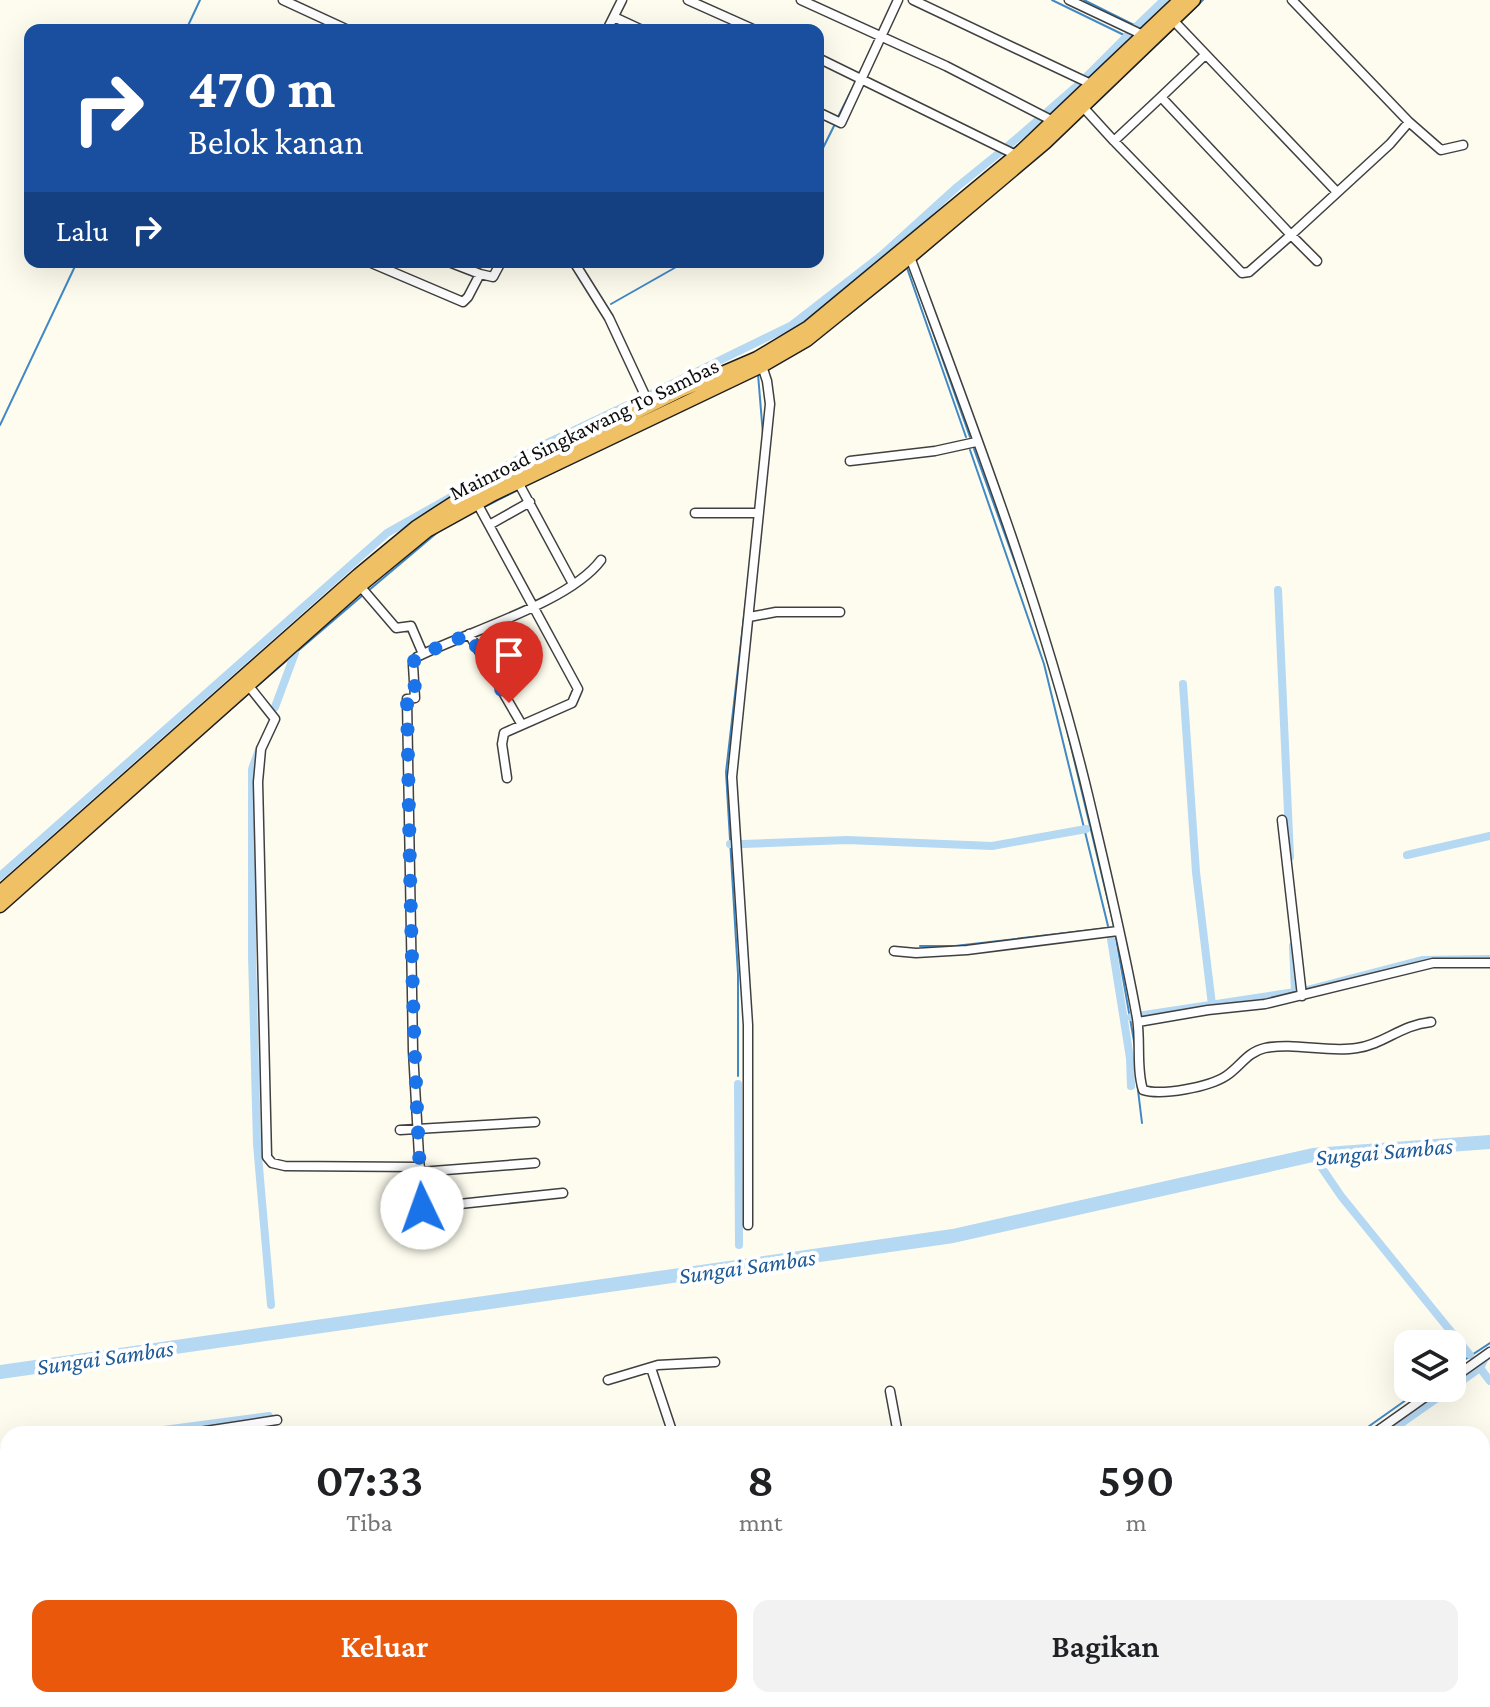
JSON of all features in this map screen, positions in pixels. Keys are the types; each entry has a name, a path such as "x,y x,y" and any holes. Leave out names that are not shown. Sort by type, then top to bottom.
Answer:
{"highway":[{"name":"Mainroad Singkawang To Sambas","path":"0,892 275,656 427,531 650,406 786,342 910,257 1083,107 1170,16 1180,0"},
{"name":"Mainroad Singkawang To Sambas","path":"0,906 248,685 387,549 427,519 472,493 762,366 807,340 1016,155 1143,35 1194,0"}],"street":[{"path":"283,0 335,24"},
{"path":"610,24 622,0"},
{"path":"688,0 742,24"},
{"path":"801,0 882,36 1053,121"},
{"path":"824,115 841,123 898,0"},
{"path":"913,0 1091,84"},
{"path":"1069,0 1143,35"},
{"path":"1292,0 1409,122 1441,150 1463,145"},
{"path":"1170,16 1336,191"},
{"path":"614,17 629,24"},
{"path":"1114,141 1205,55"},
{"path":"824,61 1016,155"},
{"path":"1161,97 1317,261"},
{"path":"1083,107 1242,273 1249,272 1291,235 1390,144 1409,122"},
{"path":"910,257 1032,599 1066,711 1089,799 1138,1022 1141,1088 1149,1092 1178,1090 1223,1078 1248,1055 1265,1048 1356,1048 1380,1041 1401,1029 1431,1022"},
{"path":"383,268 460,302 468,297 480,274"},
{"path":"464,268 493,277 498,268"},
{"path":"578,268 609,318 650,406"},
{"path":"748,1225 748,1025 732,777 770,404 762,366"},
{"path":"850,461 935,451 976,442"},
{"path":"518,482 573,584"},
{"path":"491,524 530,502"},
{"path":"477,503 575,681 578,694 572,703 503,735 507,778"},
{"path":"695,513 759,513"},
{"path":"563,1193 422,1208 413,1051 407,699 415,698 413,665 417,657 533,606 588,575 601,560"},
{"path":"360,586 396,628 411,626 423,654"},
{"path":"749,617 776,612 840,612"},
{"path":"469,634 522,725"},
{"path":"248,685 275,719 261,749 258,782 267,1157 272,1163 285,1166 420,1170 535,1163"},
{"path":"1282,820 1302,996"},
{"path":"894,951 967,950 1118,931"},
{"path":"1138,1022 1302,996 1433,963 1490,963"},
{"path":"400,1130 535,1122"},
{"path":"1466,1369 1490,1352"},
{"path":"608,1380 658,1365 715,1362"},
{"path":"651,1368 670,1426"},
{"path":"890,1391 897,1426"},
{"path":"1384,1426 1418,1402"},
{"path":"238,1426 277,1420"}],"waterway":[{"path":"189,24 200,0"},
{"path":"1052,0 1126,36"},
{"path":"1084,0 1142,29"},
{"path":"1137,26 1164,0"},
{"path":"1182,20 1203,0"},
{"path":"1092,106 1173,29"},
{"path":"1087,76 1128,35"},
{"path":"839,115 856,81"},
{"path":"1048,111 1078,85"},
{"path":"1009,145 1038,120"},
{"path":"824,146 834,126"},
{"path":"651,394 792,325 882,255 999,153"},
{"path":"917,259 937,242"},
{"path":"0,425 74,268"},
{"path":"611,304 674,268"},
{"path":"847,316 907,268 966,437"},
{"path":"919,293 970,437"},
{"path":"758,374 763,435"},
{"path":"0,876 387,533 547,443 642,398"},
{"path":"527,485 641,430"},
{"path":"974,449 1025,590"},
{"path":"970,450 1044,664 1108,926"},
{"path":"486,506 516,491"},
{"path":"368,591 439,531"},
{"path":"738,1076 738,974 726,772 750,564"},
{"path":"1278,590 1290,857"},
{"path":"257,686 363,595"},
{"path":"275,707 295,653"},
{"path":"1183,684 1196,872 1212,1005"},
{"path":"186,748 248,694"},
{"path":"1067,730 1114,926"},
{"path":"260,747 252,769 252,955 257,1144 271,1305"},
{"path":"743,844 847,840 992,846 1086,829"},
{"path":"1407,855 1490,836"},
{"path":"920,946 955,946 1109,928"},
{"path":"1116,938 1135,1047"},
{"path":"1111,939 1130,1058 1131,1086"},
{"path":"1131,1017 1295,992 1293,946"},
{"path":"1303,991 1422,960 1490,959"},
{"path":"1137,1082 1142,1123"},
{"path":"738,1084 739,1245"},
{"name":"Sungai Sambas","path":"0,1372 953,1236 1313,1155 1490,1142"},
{"path":"1313,1155 1341,1196 1470,1355"},
{"path":"1466,1359 1490,1343"},
{"path":"1397,1426 1480,1368 1489,1355"},
{"path":"1480,1368 1490,1381"},
{"path":"1369,1426 1403,1402"},
{"path":"193,1426 269,1416"}],"route":[{"path":"422,1208 413,1051 407,699 415,698 414,661 420,655 469,634 509,703"}]}
